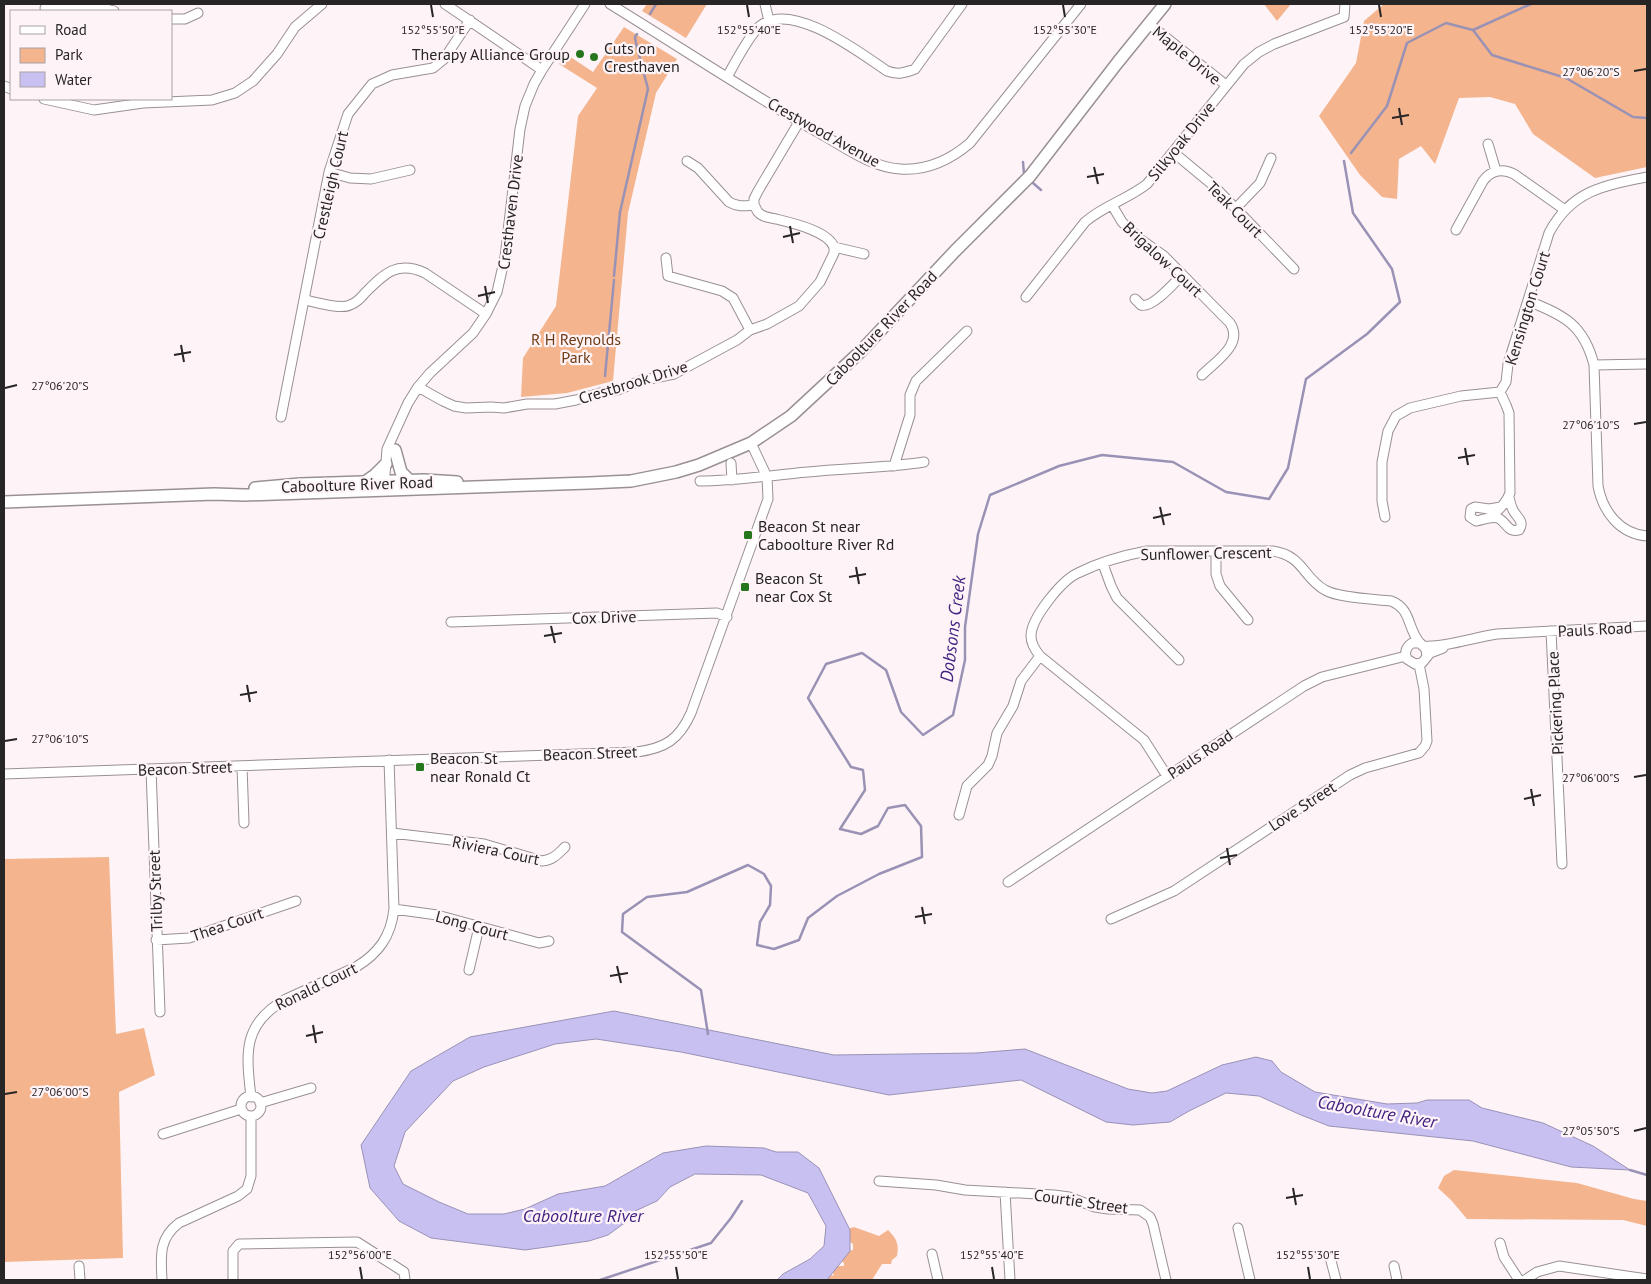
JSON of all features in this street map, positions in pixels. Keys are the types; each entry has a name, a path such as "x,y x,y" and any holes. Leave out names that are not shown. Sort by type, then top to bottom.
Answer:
{"main road":[{"name":"Caboolture River Road","path":"4,502 214,494 244,496 387,486 500,486 631,481 676,472 712,460 751,443 791,416 861,351 955,251 1030,176 1165,4"},
{"path":"395,450 399,468 410,481"},
{"path":"364,482 375,475 386,464"},
{"name":"Caboolture River Road","path":"214,494 272,486 364,482 387,486 410,481 442,481 500,486"}],"street":[{"path":"49,100 94,110 142,103 212,100 235,93 253,81 277,54 295,27 322,4"},
{"path":"445,4 542,70"},
{"name":"Cresthaven Drive","path":"387,486 387,449 396,433 403,412 418,387 430,373 466,341 486,314 497,292 503,269 522,117 529,95 542,70 585,4"},
{"name":"Crestwood Avenue","path":"610,4 799,122 870,161 900,169 913,169 942,162 970,143 1081,4"},
{"path":"765,4 768,21"},
{"path":"726,77 760,26 768,21 780,18 810,24 887,70 895,74 902,74 914,69 962,4"},
{"name":"Silkyoak Drive","path":"1026,297 1085,222 1095,214 1147,184 1244,64 1259,52 1274,44 1344,17 1345,4"},
{"path":"45,8 97,7 110,10"},
{"path":"172,19 185,19 198,14"},
{"name":"Crestleigh Court","path":"281,417 329,172 348,114 372,84 392,75 433,68 444,59 470,20"},
{"name":"Maple Drive","path":"1149,24 1226,85"},
{"path":"799,122 758,191 754,199 754,205 758,212 766,217 815,231 827,237 832,242 834,248 864,254"},
{"path":"1488,144 1496,171"},
{"name":"Teak Court","path":"1173,152 1214,186 1294,269"},
{"path":"1236,208 1260,183 1271,158"},
{"path":"687,160 698,168 729,202 743,206 754,205"},
{"path":"329,172 350,178 371,179 410,170"},
{"path":"1456,230 1486,176 1496,171 1509,171 1565,210"},
{"name":"Kensington Court","path":"1500,392 1506,382 1508,364 1550,233 1565,210 1580,196 1599,187 1647,177"},
{"name":"Brigalow Court","path":"1112,205 1122,222 1140,239 1164,256 1234,328 1235,334 1231,346 1202,375"},
{"name":"Crestbrook Drive","path":"418,387 443,401 466,408 504,408 527,404 555,404 618,390 640,382 674,374 737,340 750,330 767,324 799,306 820,282 834,253 834,248"},
{"path":"666,258 668,276 722,291 733,298 750,330"},
{"path":"304,300 333,306 350,306 357,302 386,273 396,268 406,267 416,268 425,272 486,314"},
{"path":"1135,299 1141,304 1147,305 1155,302 1182,275"},
{"path":"1528,301 1552,310 1565,318 1575,326 1587,344 1594,365 1600,500 1607,513 1617,524 1628,531 1647,536"},
{"path":"894,466 910,415 910,395 916,381 967,331"},
{"path":"1594,365 1647,364"},
{"path":"1385,517 1381,487 1382,462 1388,432 1396,416 1410,408 1461,396 1500,392 1509,413 1511,488 1508,497 1501,507 1488,518"},
{"name":"Cresthaven Drive","path":"387,486 395,450 396,433"},
{"name":"Beacon Street","path":"4,774 637,752 660,747 676,738 685,726 768,499 767,477 751,443"},
{"path":"700,481 732,480 924,462"},
{"path":"731,463 732,480"},
{"path":"1501,507 1489,509 1475,507 1470,513 1472,519 1476,521 1498,518 1512,531 1519,530 1522,525 1521,522 1514,513 1508,497"},
{"name":"Sunflower Crescent","path":"1040,656 1033,647 1031,636 1036,618 1070,577 1078,572 1131,554 1147,551 1282,552 1296,561 1325,591 1335,594 1391,600 1398,603 1404,608 1417,640 1422,644"},
{"path":"1216,551 1216,574 1220,586 1248,620"},
{"path":"1103,564 1117,598 1179,660"},
{"name":"Cox Drive","path":"451,622 717,613 726,616"},
{"path":"1409,622 1409,646 1406,656 1409,662 1419,664 1426,657 1427,653 1422,644 1416,643 1409,646"},
{"name":"Pauls Road","path":"1426,657 1430,653 1454,643 1497,634 1647,626"},
{"name":"Pickering Place","path":"1551,631 1562,864"},
{"name":"Pauls Road","path":"1422,644 1454,643"},
{"path":"959,815 967,786 988,764 992,756 1000,726 1013,706 1021,680 1040,656 1144,740 1168,776"},
{"name":"Pauls Road","path":"1008,882 1304,686 1322,677 1406,656"},
{"name":"Love Street","path":"1111,919 1174,891 1350,775 1364,768 1419,753 1427,741 1425,697 1419,664"},
{"name":"Ronald Court","path":"251,1097 248,1074 248,1048 252,1032 264,1015 276,1004 366,961 383,943 391,928 394,909 389,760"},
{"path":"242,766 244,823"},
{"name":"Trilby Street","path":"151,769 160,1012"},
{"name":"Riviera Court","path":"392,833 484,844 542,861 555,857 565,847"},
{"name":"Thea Court","path":"156,940 189,938 296,900"},
{"name":"Long Court","path":"394,909 437,915 539,943 549,941"},
{"path":"469,970 479,927"},
{"path":"260,1103 311,1088"},
{"path":"241,1109 243,1101 251,1097 257,1099 260,1103"},
{"path":"241,1109 245,1114 251,1116 259,1110 260,1103"},
{"path":"163,1134 241,1109"},
{"path":"162,1280 162,1248 171,1229 179,1223 238,1196 247,1189 251,1176 251,1116"},
{"name":"Courtie Street","path":"879,1181 1069,1197 1108,1209 1140,1210 1150,1217 1153,1224 1166,1280"},
{"path":"1005,1192 1010,1280"},
{"path":"1238,1228 1250,1280"},
{"path":"233,1280 233,1251 239,1244 357,1242 404,1272 405,1280"},
{"path":"1500,1243 1504,1257 1519,1280"},
{"path":"932,1254 938,1280"},
{"path":"1330,1257 1336,1280"},
{"path":"80,1266 80,1280"},
{"path":"1394,1266 1398,1280"},
{"path":"1525,1280 1537,1272 1559,1266 1647,1280"}],"green space":[{"path":"647,4 707,4 686,38 642,11"},
{"path":"1264,4 1291,4 1277,21"},
{"path":"1384,4 1647,4 1647,167 1595,178 1533,134 1515,104 1490,97 1459,98 1435,164 1421,146 1399,159 1397,199 1382,197 1360,175 1319,116 1356,63 1364,21"},
{"name":"R H Reynolds Park","path":"624,27 677,59 656,93 628,213 613,381 567,393 521,397 523,358 556,306 578,116 597,88 559,64 566,54 593,72"},
{"path":"109,857 116,1034 144,1028 155,1075 119,1092 123,1258 4,1262 4,859"},
{"path":"1454,1170 1577,1183 1647,1201 1647,1226 1623,1220 1467,1219 1438,1188 1444,1176"},
{"path":"854,1227 879,1236 888,1230 897,1242 897,1256 892,1260 891,1264 882,1264 872,1280 823,1280 834,1275 832,1271 836,1266 844,1266 844,1263 840,1260 844,1252 853,1250 853,1244 843,1237 844,1230"}],"water":[{"name":"Caboolture River","path":"614,1011 834,1055 976,1053 1025,1049 1128,1089 1152,1093 1167,1091 1222,1065 1256,1057 1272,1061 1281,1072 1315,1092 1387,1104 1417,1103 1427,1100 1469,1100 1482,1108 1543,1123 1593,1146 1630,1170 1571,1167 1473,1141 1329,1126 1259,1096 1226,1093 1170,1122 1133,1125 1106,1122 1021,1080 889,1095 681,1052 596,1039 555,1044 484,1067 453,1081 405,1132 394,1166 403,1184 468,1214 504,1214 525,1209 558,1194 605,1186 663,1153 706,1146 764,1148 776,1152 798,1152 819,1168 850,1230 850,1251 827,1280 777,1280 783,1274 810,1259 824,1246 826,1226 808,1193 761,1175 695,1174 670,1187 657,1201 633,1212 630,1219 608,1235 589,1241 525,1250 431,1238 399,1221 370,1188 361,1145 411,1071 470,1037"}],"waterway":[{"path":"650,14 656,4"},
{"name":"Dobsons Creek","path":"1351,153 1387,106 1407,43 1446,23 1473,30 1531,4"},
{"path":"1473,30 1492,55 1566,78 1633,117 1647,118"},
{"path":"614,276 620,212 648,89 636,43 635,37 637,34"},
{"name":"Dobsons Creek","path":"708,1034 701,990 622,932 623,914 647,897 687,892 748,865 764,874 771,886 770,905 760,922 757,945 774,949 799,940 808,918 837,896 879,874 922,857 921,826 905,805 888,808 878,826 861,834 840,829 865,790 863,770 851,767 808,698 826,664 862,653 886,670 901,712 923,735 953,715 965,660 965,627 978,534 990,495 1059,466 1102,455 1173,462 1226,492 1269,499 1288,468 1306,379 1367,334 1400,302 1392,269 1353,213 1344,161"},
{"path":"1023,162 1024,174"},
{"path":"1033,183 1041,190"},
{"path":"605,376 614,280"},
{"name":"Caboolture River","path":"1630,1170 1647,1175"},
{"path":"600,1280 711,1243 742,1201"}],"place":[{"name":"Therapy Alliance Group","path":"580,54"},
{"name":"Cuts on Cresthaven","path":"594,57"},
{"name":"Beacon St near Caboolture River Rd","path":"748,535"},
{"name":"Beacon St near Cox St","path":"745,587"},
{"name":"Beacon St near Ronald Ct","path":"420,767"}]}
